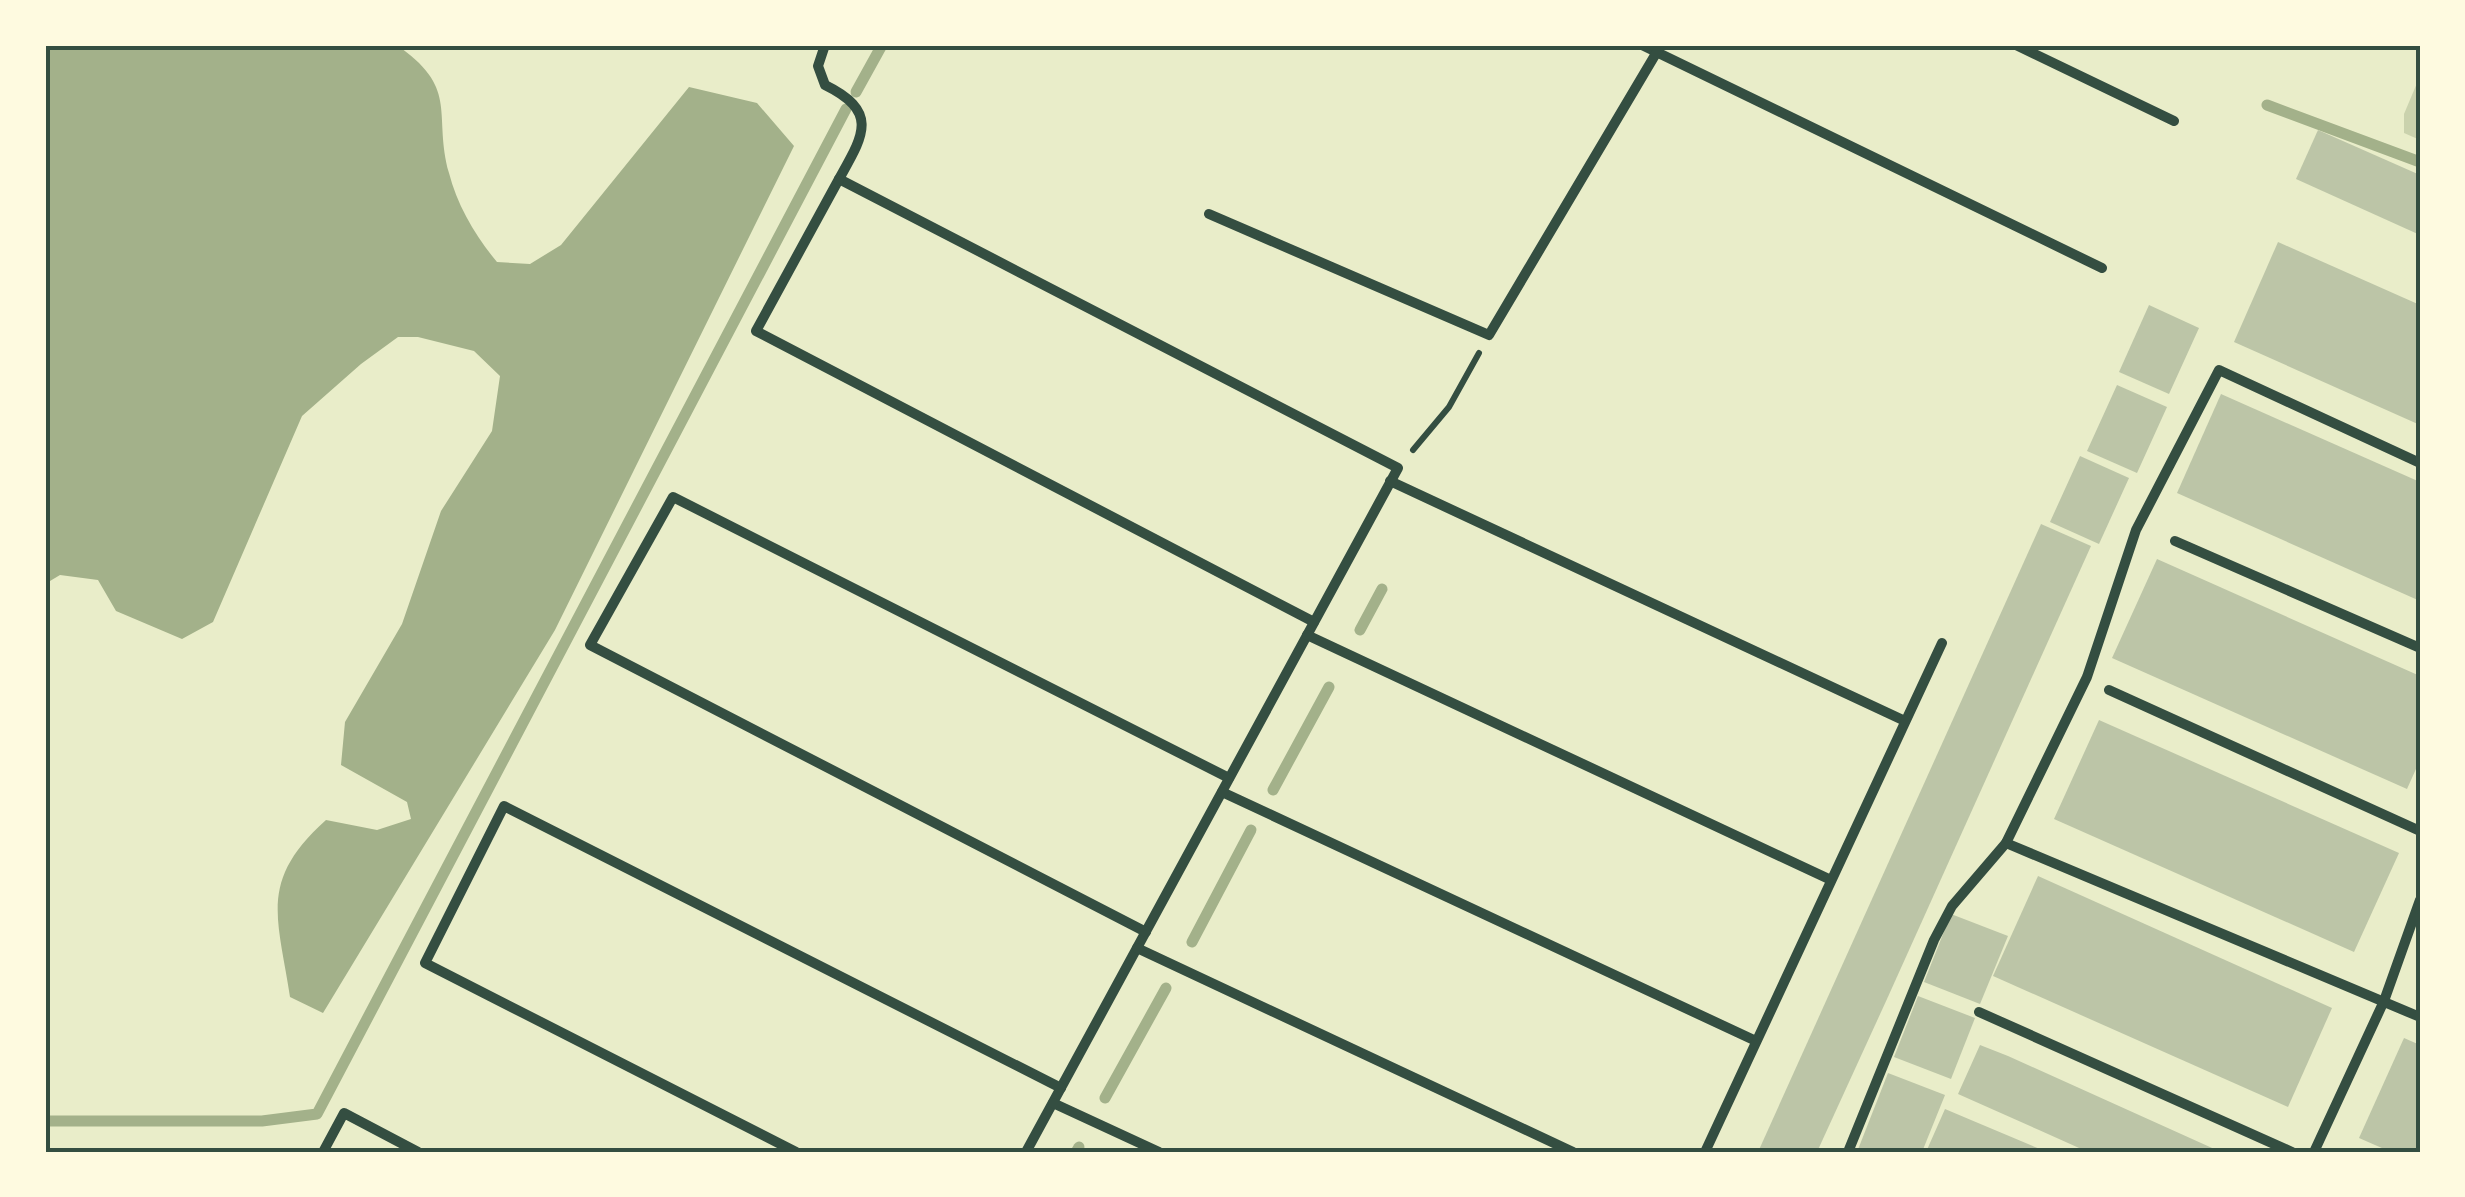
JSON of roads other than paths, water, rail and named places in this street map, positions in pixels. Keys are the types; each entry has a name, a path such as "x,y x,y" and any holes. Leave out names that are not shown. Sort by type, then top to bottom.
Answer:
{"street":[{"path":"825,45 818,66 825,85 845,95 862,114 862,136 756,331 1314,622"},
{"path":"1642,45 1659,48 2102,268"},
{"path":"2016,45 2174,121"},
{"path":"1209,214 1489,335 1659,48"},
{"path":"838,179 1398,468 1026,1152"},
{"path":"1848,1152 1952,906 2006,843 2087,677 2136,530 2219,370 2420,463"},
{"path":"1390,481 1905,720"},
{"path":"1146,932 590,645 673,497 1229,778"},
{"path":"2175,541 2420,648"},
{"path":"1307,635 1831,880"},
{"path":"1705,1152 1942,642"},
{"path":"2109,690 2420,831"},
{"path":"1222,792 1756,1042"},
{"path":"796,1152 425,963 504,806 1061,1088"},
{"path":"2006,843 2420,1017"},
{"path":"2314,1152 2384,1001 2420,900"},
{"path":"1136,948 1573,1152"},
{"path":"1979,1012 2292,1152"},
{"path":"1053,1102 1159,1152"},
{"path":"322,1152 344,1113 418,1152"}],"waterway":[{"path":"856,92 882,45"},
{"path":"2267,105 2420,162"},
{"path":"45,1121 262,1121 317,1114 846,109"},
{"path":"1360,630 1382,589"},
{"path":"1273,790 1329,687"},
{"path":"1192,942 1251,830"},
{"path":"1105,1098 1166,988"},
{"path":"1076,1152 1079,1147"}]}
